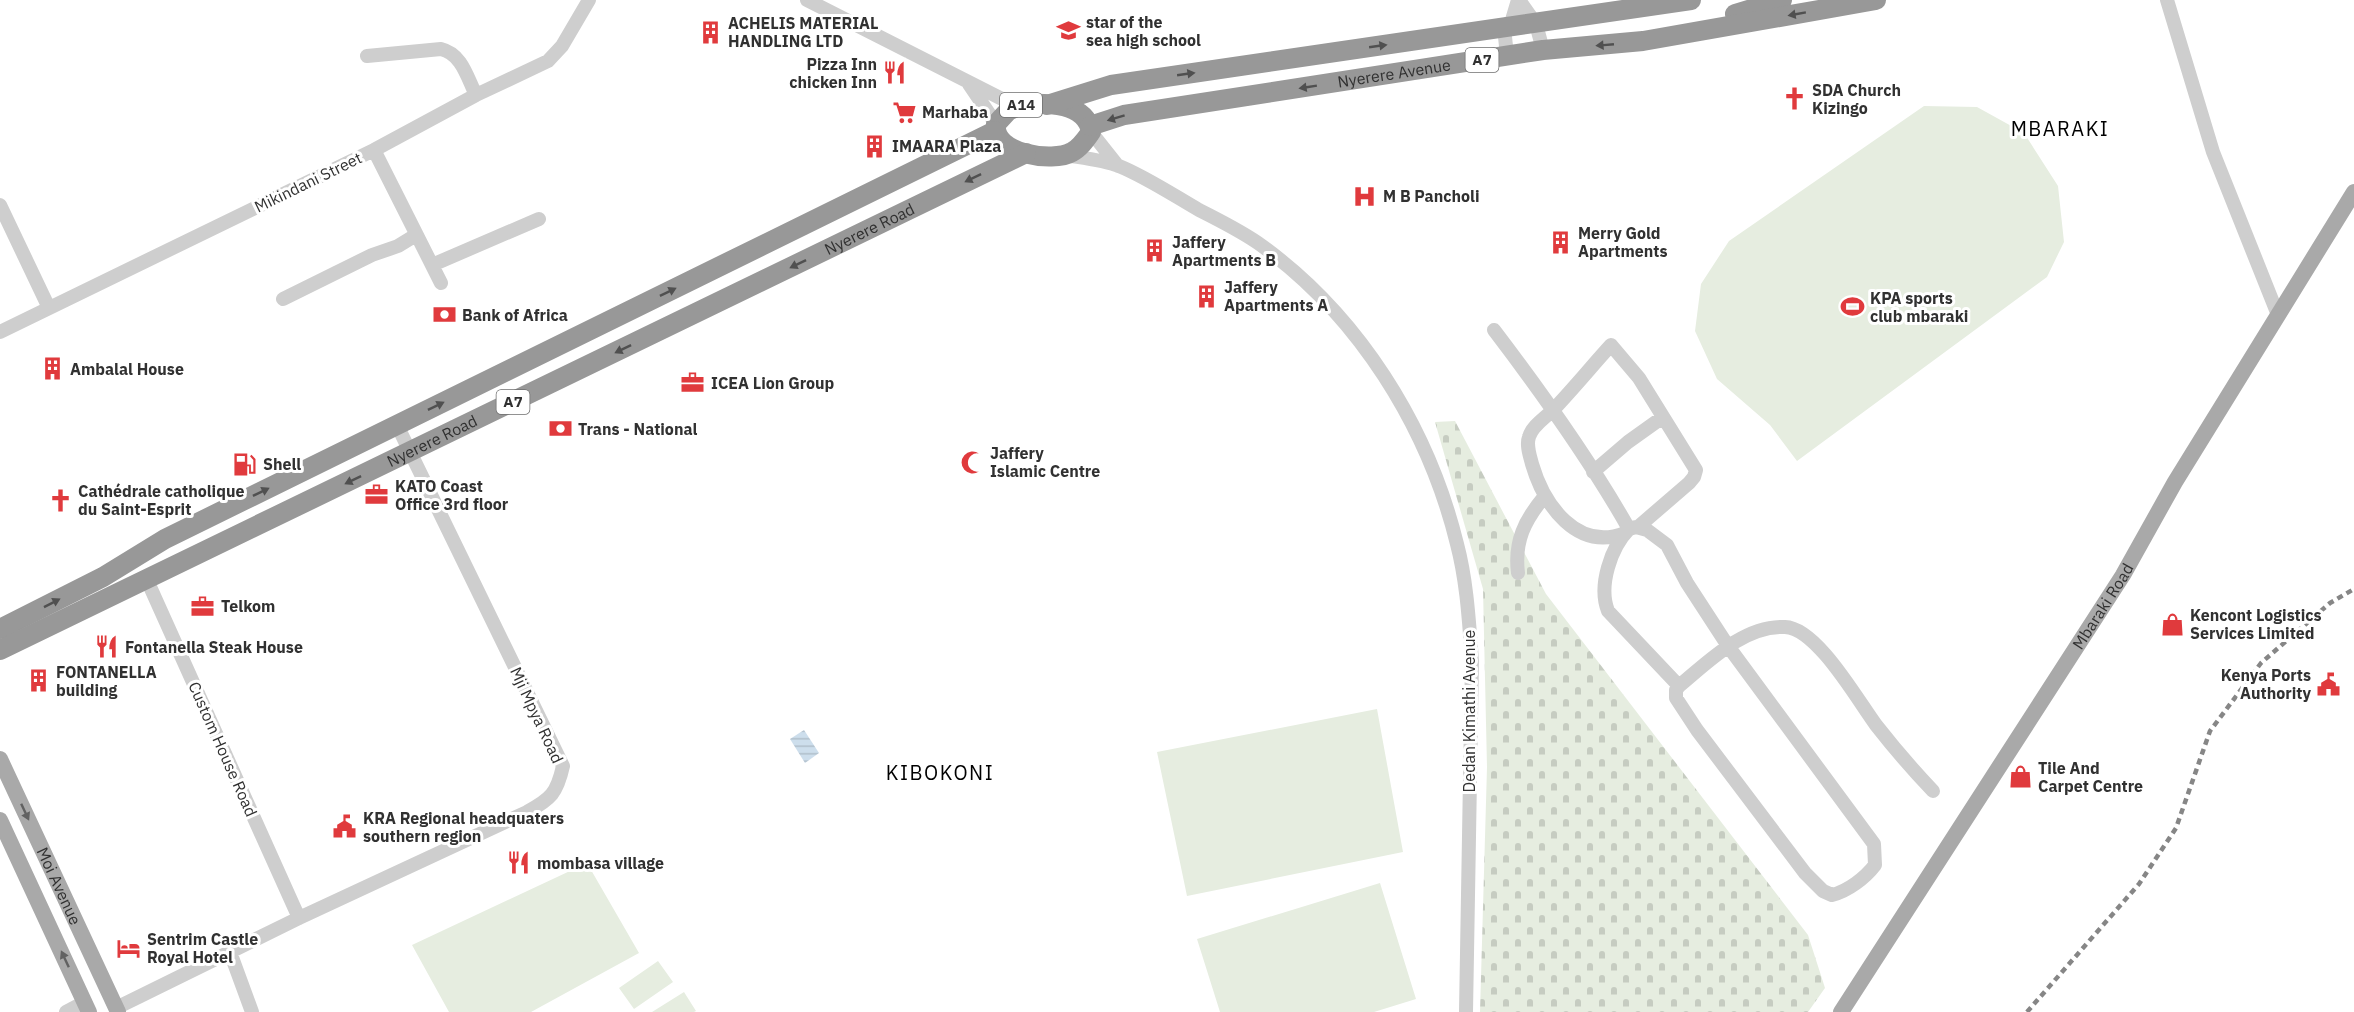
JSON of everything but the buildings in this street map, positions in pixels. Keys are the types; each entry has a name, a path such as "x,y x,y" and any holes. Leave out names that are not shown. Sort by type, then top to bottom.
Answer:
{"highway":[{"name":"Nyerere Avenue","path":"1047,105 1111,85 1691,0"},
{"path":"1643,41 1782,0"},
{"name":"Nyerere Avenue","path":"1091,129 1124,115 1543,50 1643,41 1876,0"},
{"path":"1443,36 1447,65"},
{"path":"1263,63 1270,93"},
{"name":"A14","path":"1065,155 1026,153 1005,146 996,128 1016,106 1047,105 1060,106 1080,113 1087,119 1091,129"},
{"name":"Nyerere Road","path":"0,629 103,578 165,539 996,128"},
{"path":"1065,155 1077,148 1091,129"},
{"name":"Nyerere Road","path":"0,650 1026,153"},
{"path":"750,251 763,281"},
{"path":"716,268 729,297"},
{"path":"165,539 176,566"},
{"path":"103,578 111,597"}],"main road":[{"name":"Mbaraki Road","path":"1841,1012 2123,574 2175,482 2354,192"},
{"name":"Moi Avenue","path":"0,759 117,1010"},
{"name":"Moi Avenue","path":"0,820 87,1007"}],"street":[{"name":"Mikindani Street","path":"0,332 374,150 476,95 548,61 562,46 590,0"},
{"path":"807,0 1016,106"},
{"path":"1518,0 1536,24 1543,50"},
{"path":"1507,56 1504,27 1512,20 1518,0"},
{"path":"2168,0 2213,152 2278,315"},
{"path":"367,56 441,49 453,52 476,95"},
{"path":"968,82 996,128"},
{"path":"1091,129 1118,166"},
{"path":"374,150 441,283"},
{"path":"1065,155 1118,166"},
{"name":"Dedan Kimathi Avenue","path":"1118,166 1258,244 1319,294 1338,314 1377,365 1411,423 1432,466 1458,546 1468,609 1472,661 1466,1012"},
{"path":"0,205 49,308"},
{"path":"432,265 538,219"},
{"path":"284,299 372,255 398,246 416,235"},
{"path":"1494,330 1552,410 1631,530 1654,533 1667,545 1687,583 1728,646 1874,844 1875,866 1840,893 1832,896 1823,891 1805,873 1697,730 1676,698 1676,690 1679,686 1728,646 1755,633 1783,626 1796,628 1807,636 1850,687 1897,751 1933,791"},
{"path":"1611,345 1639,378 1664,417 1696,470 1694,477 1631,530 1602,539 1576,529 1560,517 1544,497 1539,487 1528,439 1531,430 1552,410 1611,345"},
{"path":"1593,472 1628,442 1664,417"},
{"name":"Mji Mpya Road","path":"117,1010 299,918 527,812 544,803 560,782 563,766 396,425"},
{"path":"1518,573 1516,556 1521,536 1528,516 1544,497"},
{"path":"1631,530 1609,566 1604,601 1608,611 1679,686"},
{"name":"Custom House Road","path":"147,580 299,918"},
{"path":"230,952 243,993 252,1012"},
{"path":"66,1012 87,1007"}],"green space":[{"name":"KPA sports club mbaraki","path":"1924,106 1977,107 2024,133 2058,186 2064,242 2047,277 1797,461 1770,425 1717,379 1695,331 1701,284 1729,241"},
{"path":"1455,421 1546,594 1808,935 1825,988 1808,1012 1480,1012 1487,767 1483,589 1435,422"},
{"path":"1377,709 1403,852 1187,896 1157,752"},
{"path":"587,863 639,953 531,1012 449,1012 412,945"},
{"path":"1380,883 1416,999 1374,1012 1220,1012 1197,939"},
{"path":"658,961 673,982 634,1009 619,988"},
{"path":"684,992 696,1011 652,1012"}],"water":[{"path":"804,730 819,753 805,763 790,739"}],"railway":[{"path":"2027,1012 2139,884 2176,828 2210,731 2261,663 2330,603 2354,589"}],"place":[{"name":"star of the sea high school","path":"1068,31"},
{"name":"ACHELIS MATERIAL HANDLING LTD","path":"710,32"},
{"name":"Pizza Inn chicken Inn","path":"895,73"},
{"name":"SDA Church Kizingo","path":"1794,99"},
{"name":"Marhaba","path":"904,112"},
{"name":"IMAARA Plaza","path":"874,146"},
{"name":"M B Pancholi","path":"1365,196"},
{"name":"Merry Gold Apartments","path":"1560,242"},
{"name":"Jaffery Apartments B","path":"1154,251"},
{"name":"Jaffery Apartments A","path":"1206,296"},
{"name":"KPA sports club mbaraki","path":"1852,307"},
{"name":"Bank of Africa","path":"444,315"},
{"name":"Ambalal House","path":"52,369"},
{"name":"ICEA Lion Group","path":"693,383"},
{"name":"Trans - National","path":"560,429"},
{"name":"Jaffery Islamic Centre","path":"972,462"},
{"name":"Shell","path":"245,464"},
{"name":"KATO Coast Office 3rd floor","path":"377,495"},
{"name":"Cathédrale catholique du Saint-Esprit","path":"60,500"},
{"name":"Telkom","path":"203,606"},
{"name":"Kencont Logistics Services Limited","path":"2172,624"},
{"name":"Fontanella Steak House","path":"107,647"},
{"name":"FONTANELLA building","path":"38,681"},
{"name":"Kenya Ports Authority","path":"2329,684"},
{"name":"Tile And Carpet Centre","path":"2020,777"},
{"name":"KRA Regional headquaters southern region","path":"345,827"},
{"name":"mombasa village","path":"519,863"},
{"name":"Sentrim Castle Royal Hotel","path":"129,948"}],"district":[{"name":"MBARAKI","path":"2060,129"},
{"name":"KIBOKONI","path":"940,773"}]}
